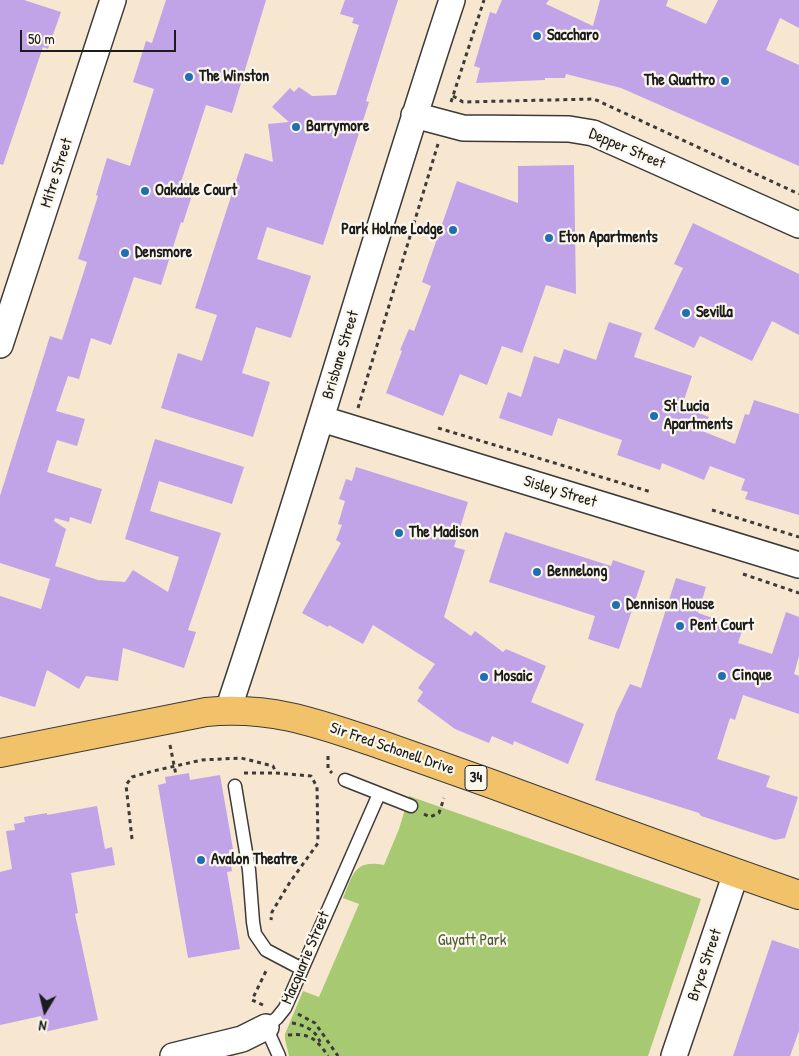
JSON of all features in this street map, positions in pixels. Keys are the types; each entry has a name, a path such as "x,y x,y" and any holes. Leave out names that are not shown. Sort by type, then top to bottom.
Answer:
{"main road":[{"name":"Sir Fred Schonell Drive","path":"0,753 206,712 228,710 300,718 439,765 799,895"}],"street":[{"name":"Mitre Street","path":"0,345 114,0"},
{"name":"Brisbane Street","path":"228,710 322,419 414,115 452,0"},
{"name":"Depper Street","path":"414,115 463,128 569,129 593,133 799,225"},
{"name":"Sisley Street","path":"322,419 799,565"},
{"name":"Bryce Street","path":"674,1056 736,873"},
{"path":"176,1056 242,1039 269,1018"}],"lane":[{"path":"236,780 251,881 253,922 258,939 269,952 302,969"},
{"path":"345,780 411,806"},
{"name":"Macquarie Street","path":"269,1018 285,1008 379,794"},
{"path":"269,1018 279,1056"}],"path":[{"path":"450,105 484,0"},
{"path":"360,404 440,138"},
{"path":"438,428 651,492"},
{"path":"712,510 799,538"},
{"path":"738,572 799,593"},
{"path":"170,745 176,775"},
{"path":"132,839 126,785 132,777 202,760 241,758 273,766 276,773"},
{"path":"236,780 276,773 311,776 317,787 318,843 290,882 272,912 270,927"},
{"path":"411,806 430,817 438,813 444,798"},
{"path":"263,967 266,971 252,1000 269,1018 298,1024 312,1030 318,1036 328,1056 335,1051"},
{"path":"300,1008 298,1014 313,1021 338,1056"}],"green space":[{"name":"Guyatt Park","path":"409,796 701,899 648,1056 289,1056 285,1034 303,991 319,997 359,904 343,898 349,882 356,871 366,864 384,865 399,829"}],"building":[{"path":"0,0 24,0 61,12 48,49 43,47 3,165 0,164"},
{"path":"166,0 266,0 232,113 206,105 181,182 195,186 183,223 181,222 161,285 134,277 111,345 91,338 79,379 68,376 56,411 85,419 77,446 57,440 47,472 102,489 91,524 70,517 69,522 55,518 54,521 66,529 55,566 98,580 125,582 133,570 168,592 179,557 125,539 155,439 244,467 232,504 159,481 150,511 221,533 188,630 196,632 184,668 123,648 118,681 86,676 79,689 47,670 35,707 0,696 0,596 41,609 50,579 0,563 0,496 50,336 62,340 87,262 78,259 98,196 96,195 107,158 130,166 154,89 133,82 146,41 152,43"},
{"path":"345,0 398,0 366,101 369,102 323,245 267,227 257,259 311,276 291,338 256,327 242,373 270,382 253,437 161,408 178,353 202,361 217,315 195,308 245,153 273,162 268,124 289,122 272,107 290,88 294,92 299,87 312,96 336,95 359,25 352,23 354,18 340,14"},
{"path":"502,0 549,0 546,4 593,26 600,0 668,0 666,6 706,24 718,0 799,0 799,28 780,18 766,50 799,65 799,166 621,88 566,74 565,78 545,78 545,80 476,83 480,68 474,66 490,12 496,14"},
{"path":"574,165 576,294 546,285 522,353 502,346 487,385 460,374 443,416 386,393 402,351 400,350 409,329 414,331 431,286 422,282 457,181 518,203 518,166"},
{"path":"693,223 799,274 799,335 772,321 752,361 700,336 694,348 654,329 683,268 674,264"},
{"path":"609,322 642,333 634,357 692,376 682,406 709,417 702,431 735,444 745,414 749,415 754,400 799,414 799,515 745,499 748,492 741,490 745,479 710,466 704,480 662,463 660,470 617,455 622,440 558,418 552,436 499,418 508,392 521,397 534,356 559,364 564,349 596,360"},
{"path":"356,467 468,502 454,547 465,550 444,617 471,636 475,631 503,652 506,649 546,666 531,702 584,724 568,764 514,741 513,745 492,736 489,743 455,729 417,701 423,692 418,688 435,664 373,625 363,644 329,625 328,627 302,613 341,543 336,540 342,525 338,524 345,501 339,499 346,479 352,481"},
{"path":"505,532 611,566 613,560 645,571 619,649 588,639 595,616 489,582"},
{"path":"676,578 706,587 698,613 743,628 738,643 772,654 786,612 799,617 799,656 794,674 799,676 799,714 743,695 735,720 730,718 717,759 770,776 766,787 798,797 785,838 775,840 701,816 699,813 595,780 616,713 630,684 641,688"},
{"name":"Avalon Theatre","path":"189,773 190,780 220,775 233,849 229,850 232,871 227,872 240,949 188,958 158,785 166,783 165,777"},
{"path":"97,806 105,849 112,847 115,865 71,873 78,913 75,914 98,1020 44,1032 41,1016 0,1025 0,872 12,869 6,831 15,830 14,824 25,822 24,817"},
{"path":"772,940 799,949 799,1031 790,1056 733,1056"}],"place":[{"name":"Saccharo","path":"537,36"},
{"name":"The Winston","path":"189,77"},
{"name":"The Quattro","path":"725,81"},
{"name":"Barrymore","path":"296,127"},
{"name":"Oakdale Court","path":"145,191"},
{"name":"Park Holme Lodge","path":"453,230"},
{"name":"Eton Apartments","path":"549,238"},
{"name":"Densmore","path":"125,253"},
{"name":"Sevilla","path":"686,313"},
{"name":"St Lucia Apartments","path":"654,416"},
{"name":"The Madison","path":"399,533"},
{"name":"Bennelong","path":"537,572"},
{"name":"Dennison House","path":"616,605"},
{"name":"Pent Court","path":"680,626"},
{"name":"Cinque","path":"722,676"},
{"name":"Mosaic","path":"484,677"},
{"name":"Avalon Theatre","path":"201,860"}]}
